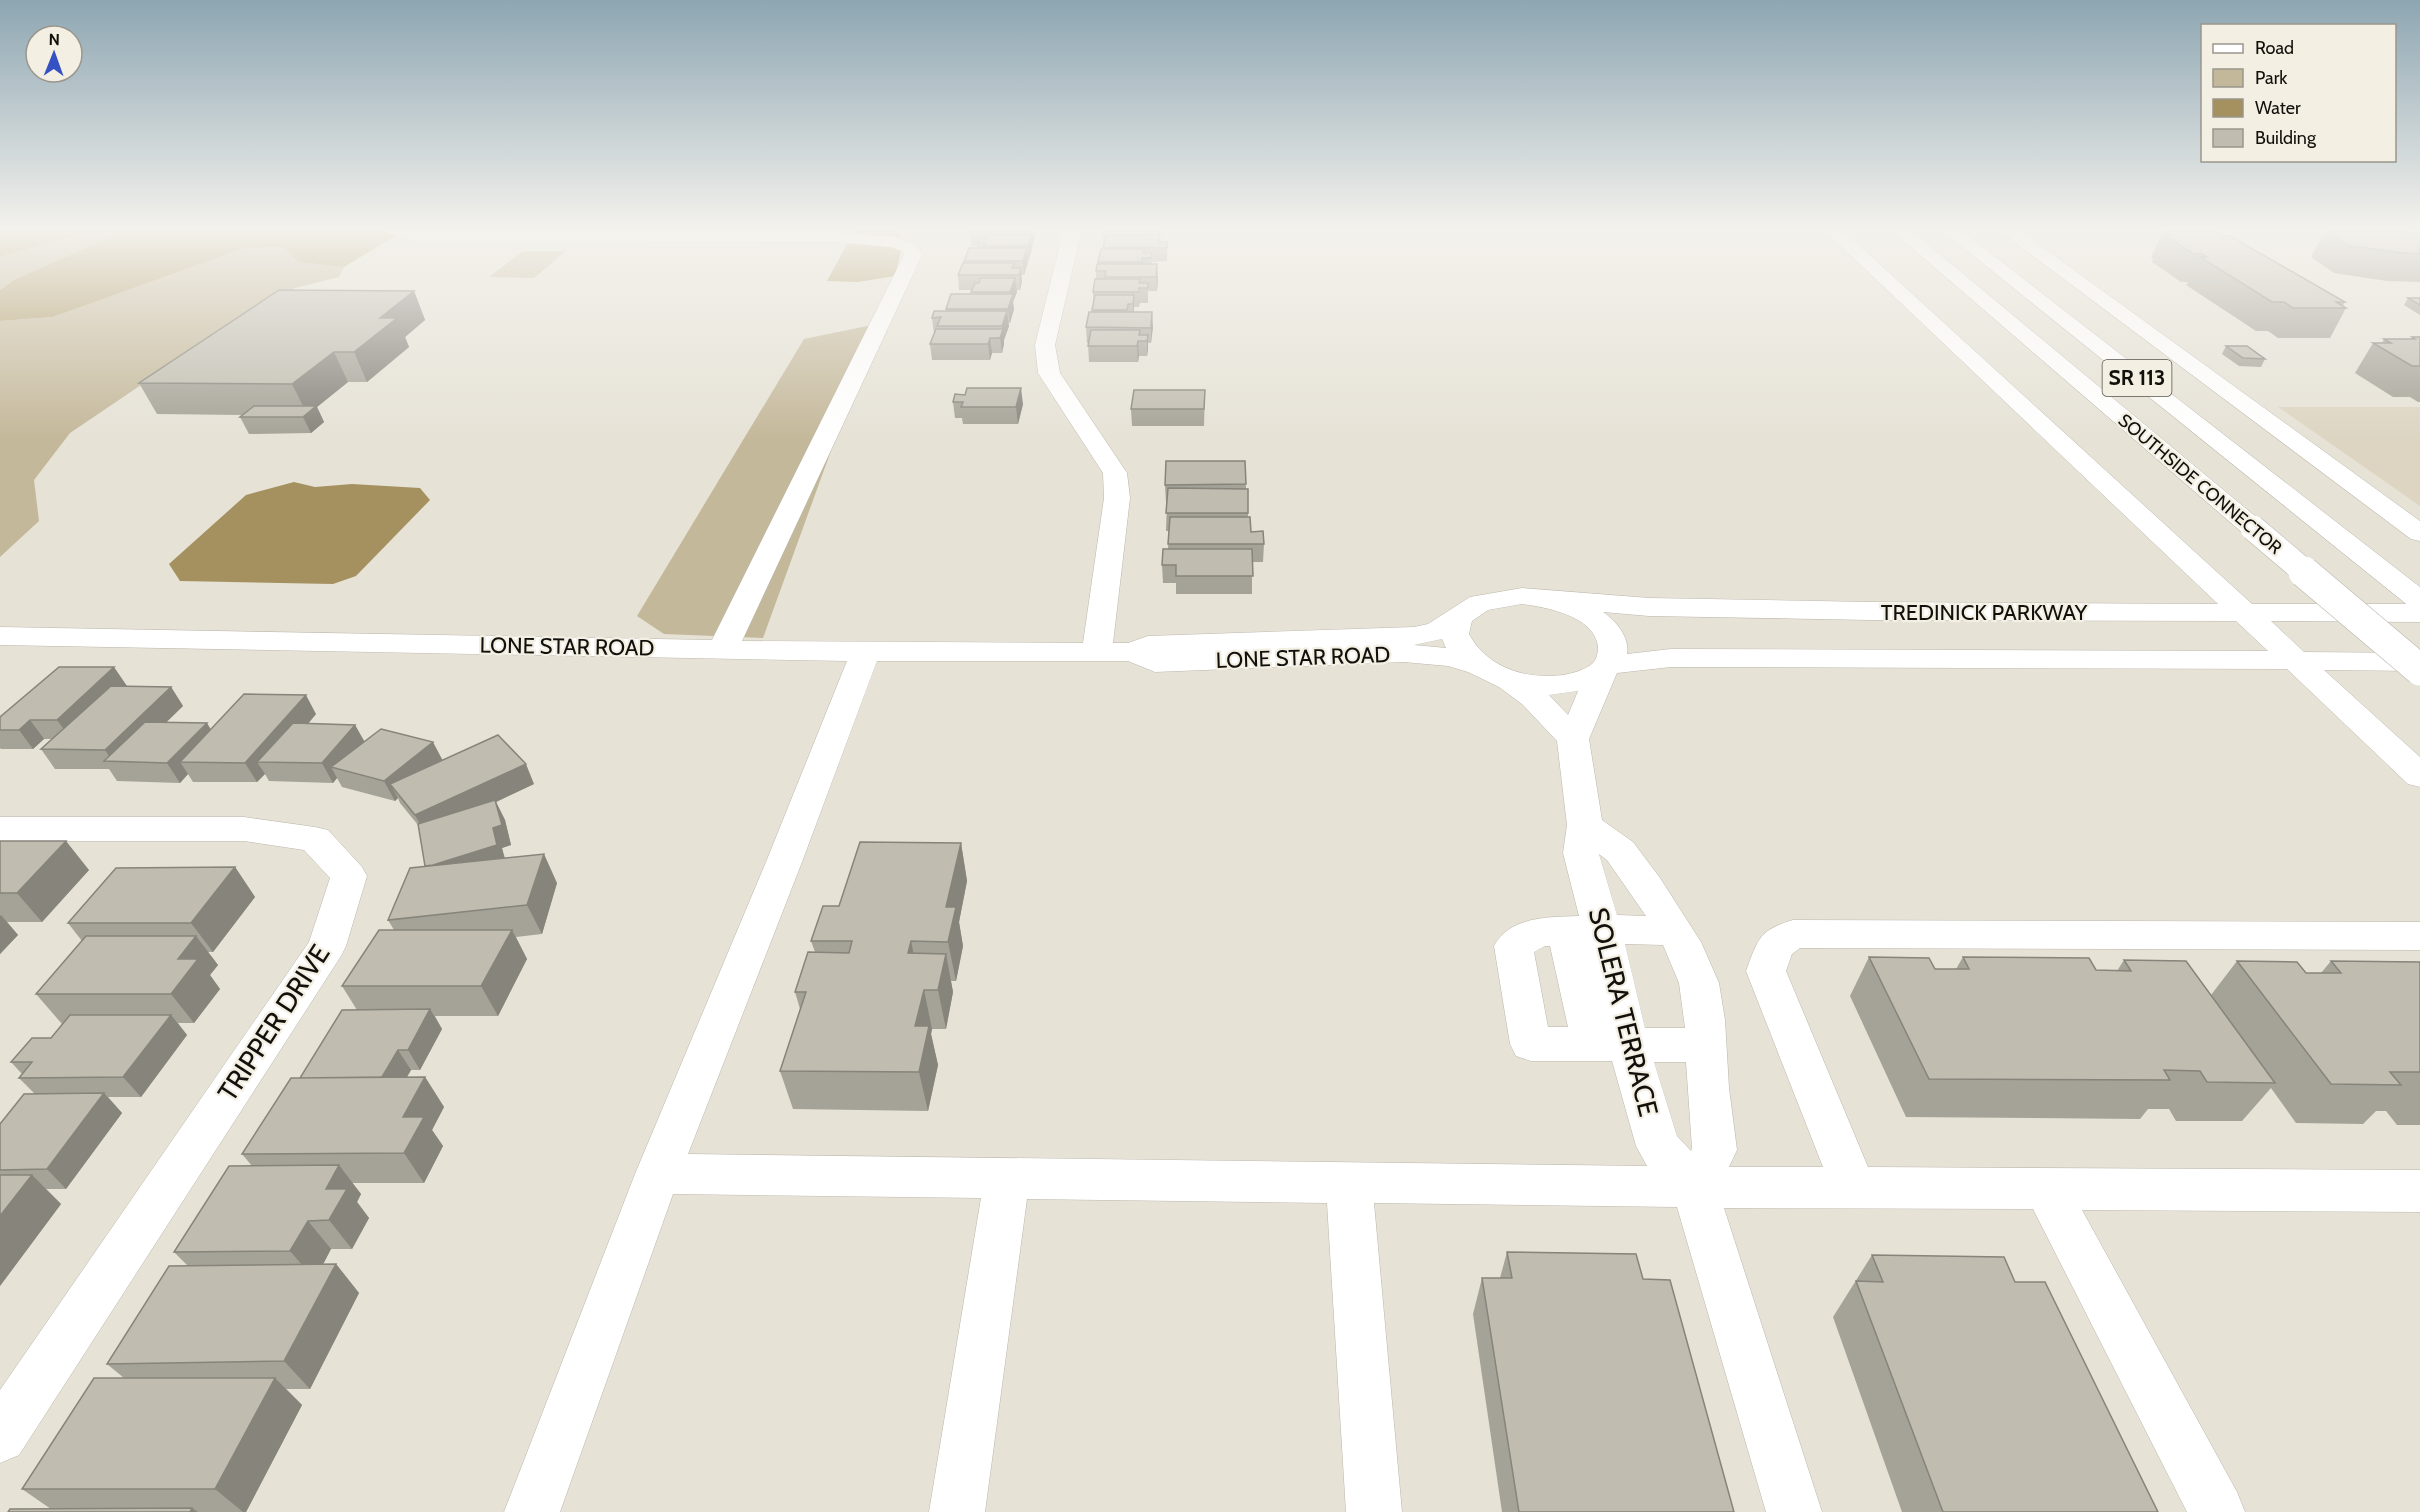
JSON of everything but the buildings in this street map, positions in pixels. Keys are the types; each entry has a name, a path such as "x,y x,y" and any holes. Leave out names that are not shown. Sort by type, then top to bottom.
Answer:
{"main road":[{"path":"723,649 892,299"},
{"path":"1056,299 1045,345 1049,373 1115,473 1117,498 1097,652"},
{"path":"1906,299 2420,776"},
{"name":"SOUTHSIDE CONNECTOR","path":"1981,299 2420,670"},
{"name":"SOUTHSIDE CONNECTOR","path":"2037,299 2420,601"},
{"path":"2100,299 2420,533"},
{"path":"1522,596 1549,599 1588,614 1603,626 1611,639 1613,652 1604,667 1573,739 1533,697 1510,681 1474,664 1461,653 1454,641 1453,629 1458,618 1467,609 1481,602 1498,597 1522,596"},
{"name":"TREDINICK PARKWAY","path":"1549,599 1649,607 2245,614 2420,613"},
{"name":"LONE STAR ROAD","path":"0,636 865,652 1133,652 1148,645 1414,636 1437,631 1458,618"},
{"path":"531,1512 658,1174 784,862 865,652"},
{"name":"LONE STAR ROAD","path":"1133,652 1155,663 1404,653 1451,657 1474,664"},
{"name":"TREDINICK PARKWAY","path":"1604,667 1671,658 2420,662"},
{"path":"1510,681 1552,686 1572,684 1590,678 1604,667"},
{"name":"SOLERA TERRACE","path":"1573,739 1585,825 1581,853 1584,930 1610,1044 1658,1146 1694,1187 1794,1512"},
{"path":"1585,825 1620,851 1676,931 1699,983 1715,1150 1694,1187"},
{"name":"TRIPPER DRIVE","path":"0,829 244,829 315,838 349,876 327,946 0,1436"},
{"path":"1676,931 1538,932 1513,946 1531,1044 1706,1045"},
{"path":"1854,1188 1766,971 1775,945 1792,934 2420,936"},
{"path":"658,1174 1694,1187 2046,1189 2414,1200"},
{"path":"957,1512 1007,1178"},
{"path":"1348,1182 1374,1512"},
{"path":"2046,1189 2217,1512"}],"shaded area":[{"path":"0,299 104,299 53,317 0,321"},
{"path":"2278,407 2420,407 2420,506"}],"green space":[{"path":"104,299 273,299 258,306 70,433 34,480 39,521 0,557 0,321 53,317"},
{"path":"877,324 763,638 664,634 637,616 804,339"}],"water":[{"path":"294,482 315,487 352,484 420,488 430,500 356,576 333,584 180,581 169,564 246,495"}]}
